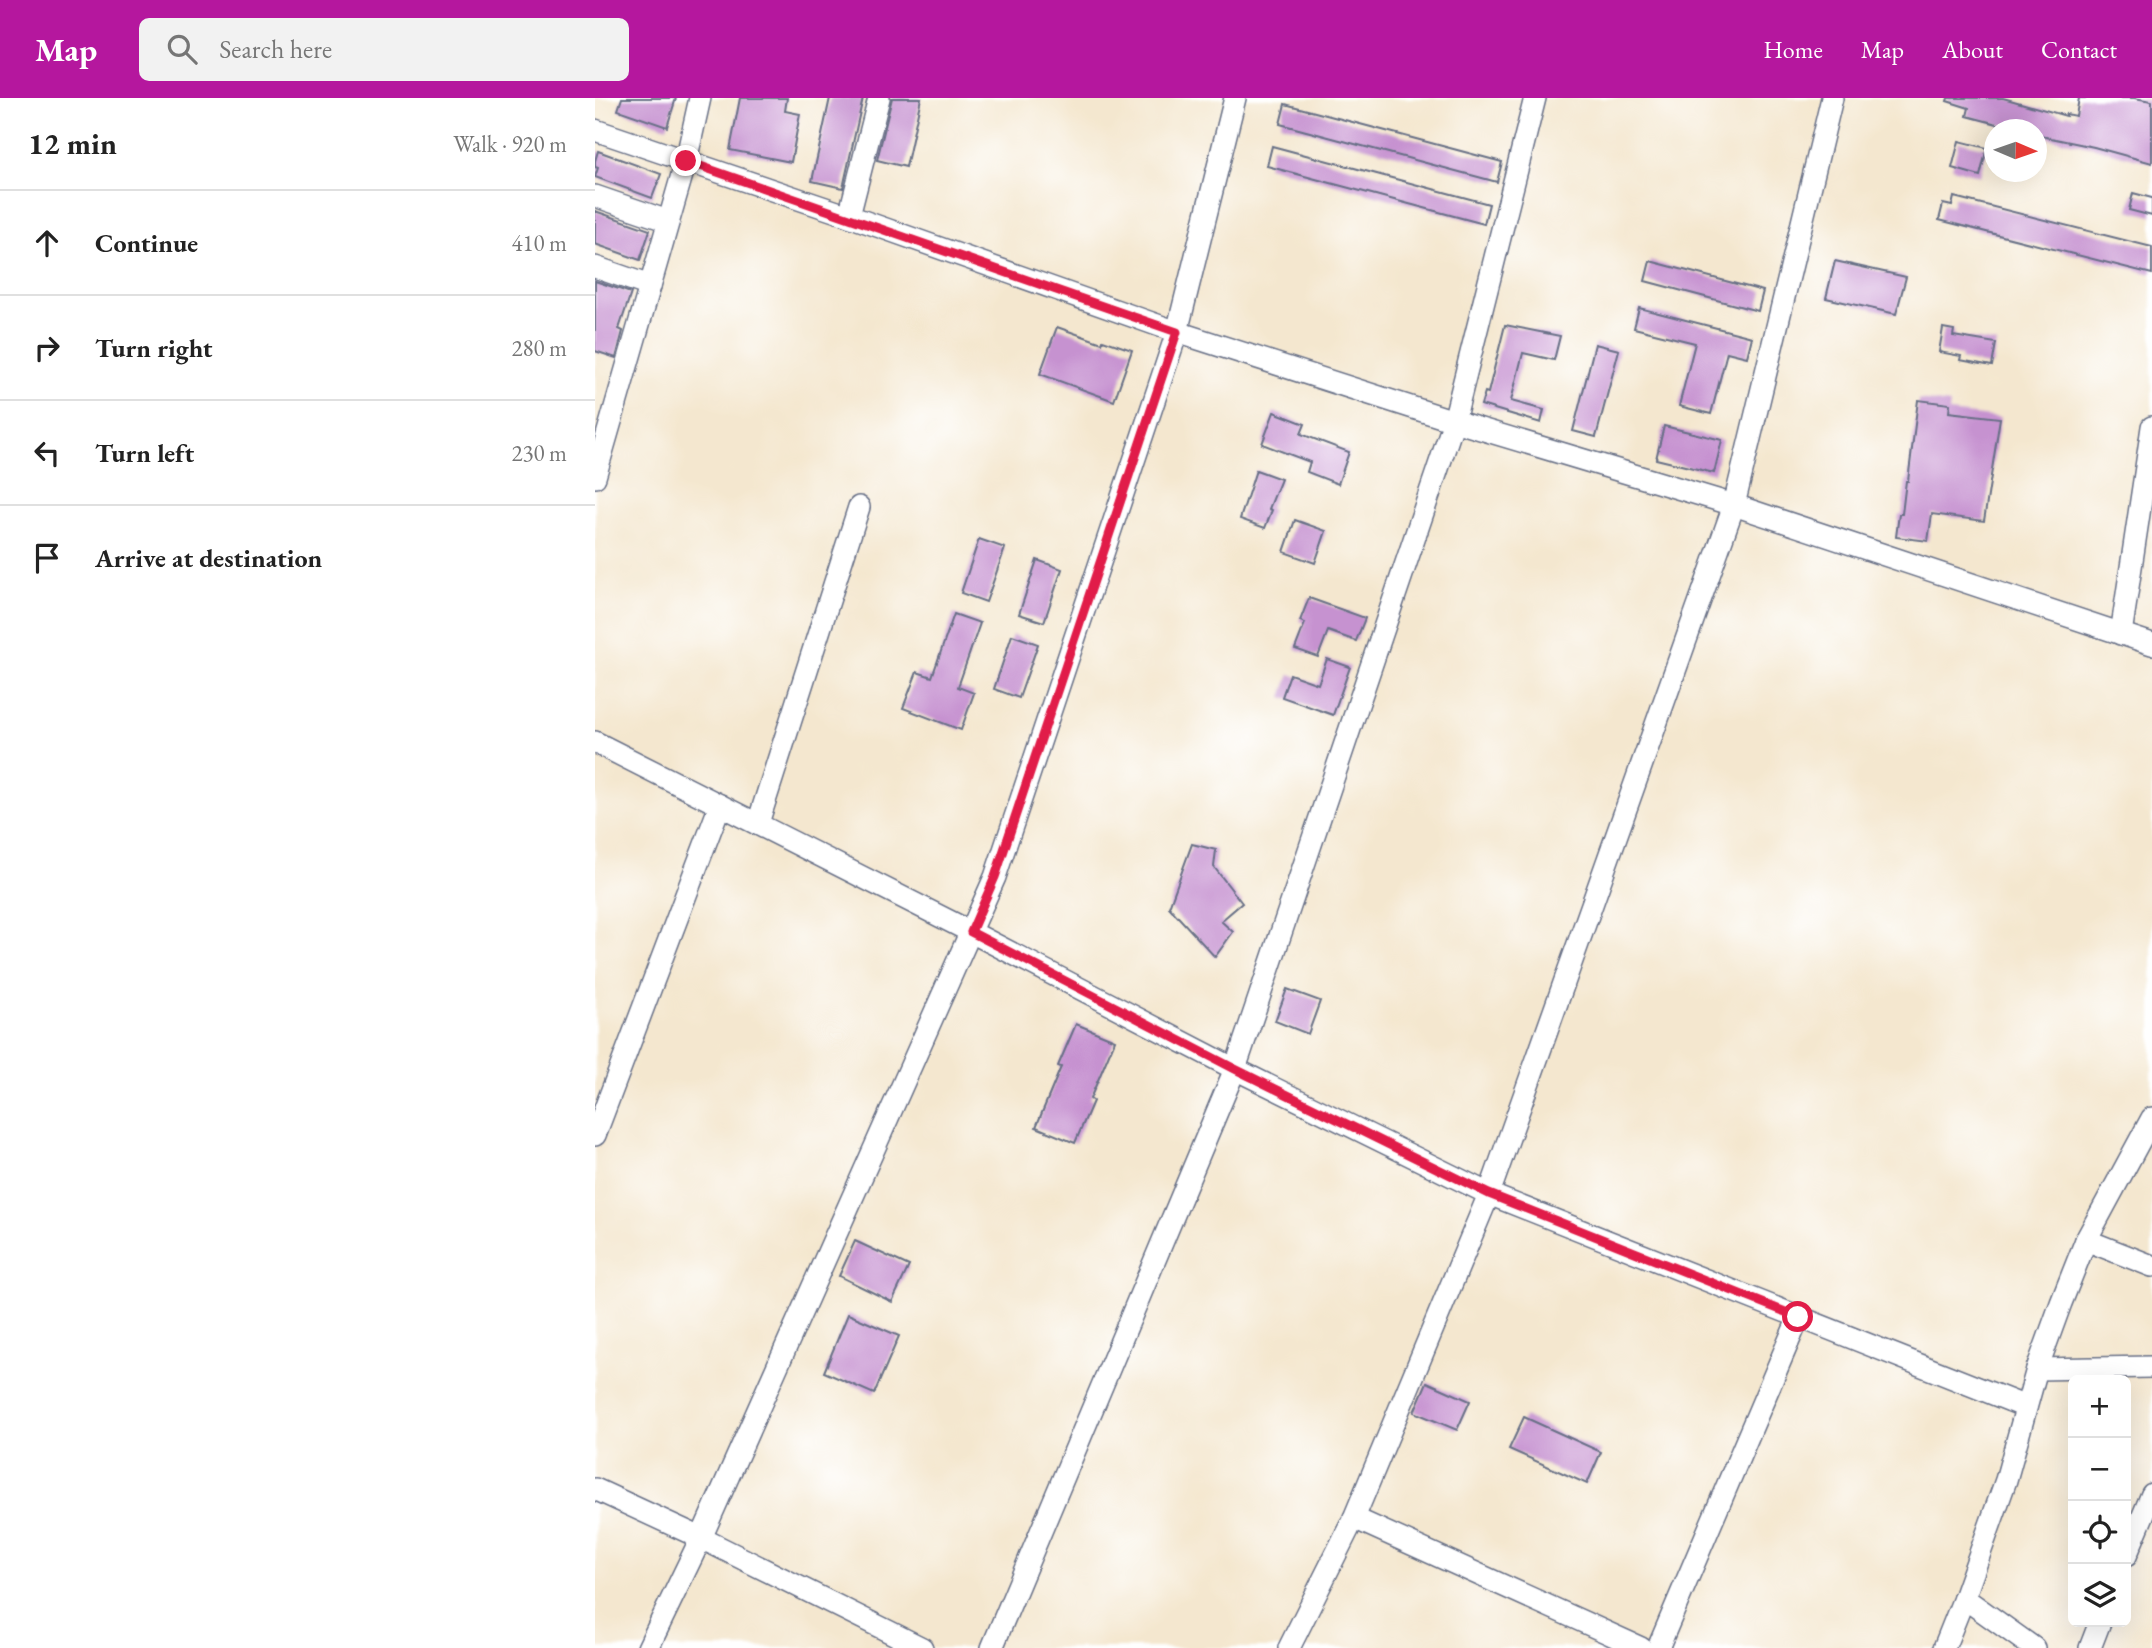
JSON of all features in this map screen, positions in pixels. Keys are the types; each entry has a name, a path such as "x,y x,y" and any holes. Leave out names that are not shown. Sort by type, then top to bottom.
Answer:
{"street":[{"path":"595,477 686,161 700,98"},
{"path":"849,216 880,98"},
{"path":"648,1648 701,1538 995,877 1177,332 1235,98"},
{"path":"992,1648 1235,1069 1454,421 1535,98"},
{"path":"1289,1648 1354,1518 1489,1194 1734,505 1832,98"},
{"path":"595,130 1177,332 1454,421 1734,505 2152,644"},
{"path":"595,196 669,221"},
{"path":"595,267 650,286"},
{"path":"2121,634 2149,466 2152,427"},
{"path":"758,823 859,507"},
{"path":"595,742 1235,1069 1489,1194 2026,1407"},
{"path":"595,1135 720,805"},
{"path":"1944,1648 2006,1480 2037,1369 2086,1240 2152,1118"},
{"path":"2086,1240 2152,1266"},
{"path":"1658,1648 1798,1317"},
{"path":"2037,1369 2123,1374 2152,1367"},
{"path":"595,1489 701,1538 913,1646"},
{"path":"2131,1541 2139,1518 2152,1494"},
{"path":"1354,1518 1641,1648"},
{"path":"1964,1598 2034,1648"},
{"path":"2090,1648 2098,1627"}],"building":[{"path":"622,98 676,98 667,127 618,110"},
{"path":"740,98 787,98 785,111 800,114 791,162 730,150"},
{"path":"830,98 863,98 843,188 812,181"},
{"path":"892,98 921,98 906,167 877,160"},
{"path":"1948,98 2003,98 2066,116 2076,116 2079,98 2134,98 2152,101 2152,163 2047,137 2047,119 1984,120 1967,116 1969,108 1947,101"},
{"path":"1285,104 1502,162 1497,182 1280,124"},
{"path":"1959,141 1984,147 1980,176 1952,168"},
{"path":"1272,146 1489,204 1484,224 1267,166"},
{"path":"598,151 661,174 652,198 595,177"},
{"path":"2133,193 2152,198 2152,216 2129,210"},
{"path":"1954,197 2152,247 2152,274 1939,220 1943,204 1952,206"},
{"path":"595,211 650,230 640,260 595,244"},
{"path":"1650,261 1763,291 1758,311 1645,281"},
{"path":"1835,261 1906,277 1896,314 1826,298"},
{"path":"595,281 631,293 619,329 623,331 616,358 595,351"},
{"path":"1639,308 1752,337 1747,357 1727,352 1711,414 1679,406 1695,343 1634,328"},
{"path":"1505,325 1560,336 1554,360 1523,353 1511,401 1544,410 1541,423 1481,405 1485,392 1488,393"},
{"path":"1057,327 1102,343 1103,340 1132,350 1114,401 1040,374"},
{"path":"1943,328 1954,330 1953,336 1996,343 1992,366 1960,360 1961,356 1939,352"},
{"path":"1595,344 1619,350 1596,437 1573,431"},
{"path":"1918,400 1950,404 1949,412 2000,418 1984,521 1932,514 1928,541 1896,537 1908,481"},
{"path":"1274,412 1305,424 1301,434 1349,452 1338,484 1307,472 1310,462 1262,444"},
{"path":"1664,426 1722,440 1714,473 1656,459"},
{"path":"1256,470 1281,479 1265,528 1240,519"},
{"path":"1295,520 1326,531 1315,563 1284,552"},
{"path":"979,539 1005,548 986,602 961,593"},
{"path":"1037,560 1062,569 1044,622 1019,614"},
{"path":"1309,598 1365,618 1356,641 1328,631 1318,657 1295,649 1305,623 1300,621"},
{"path":"954,614 980,623 958,687 974,693 961,730 903,708 917,672 932,677"},
{"path":"1012,635 1038,644 1019,698 994,689"},
{"path":"1327,659 1350,667 1333,715 1282,697 1290,674 1318,684"},
{"path":"1192,844 1216,850 1214,867 1242,903 1221,921 1233,932 1215,957 1169,907"},
{"path":"1287,989 1320,1001 1308,1034 1275,1021"},
{"path":"1076,1024 1115,1040 1075,1143 1036,1127"},
{"path":"855,1241 909,1266 892,1302 839,1276"},
{"path":"848,1314 899,1336 874,1394 824,1372"},
{"path":"1427,1382 1470,1401 1457,1430 1414,1412"},
{"path":"1524,1417 1601,1452 1587,1484 1509,1449"}],"route":[{"path":"686,161 1177,332 995,877 971,932 1235,1069 1489,1194 1798,1317"}]}
